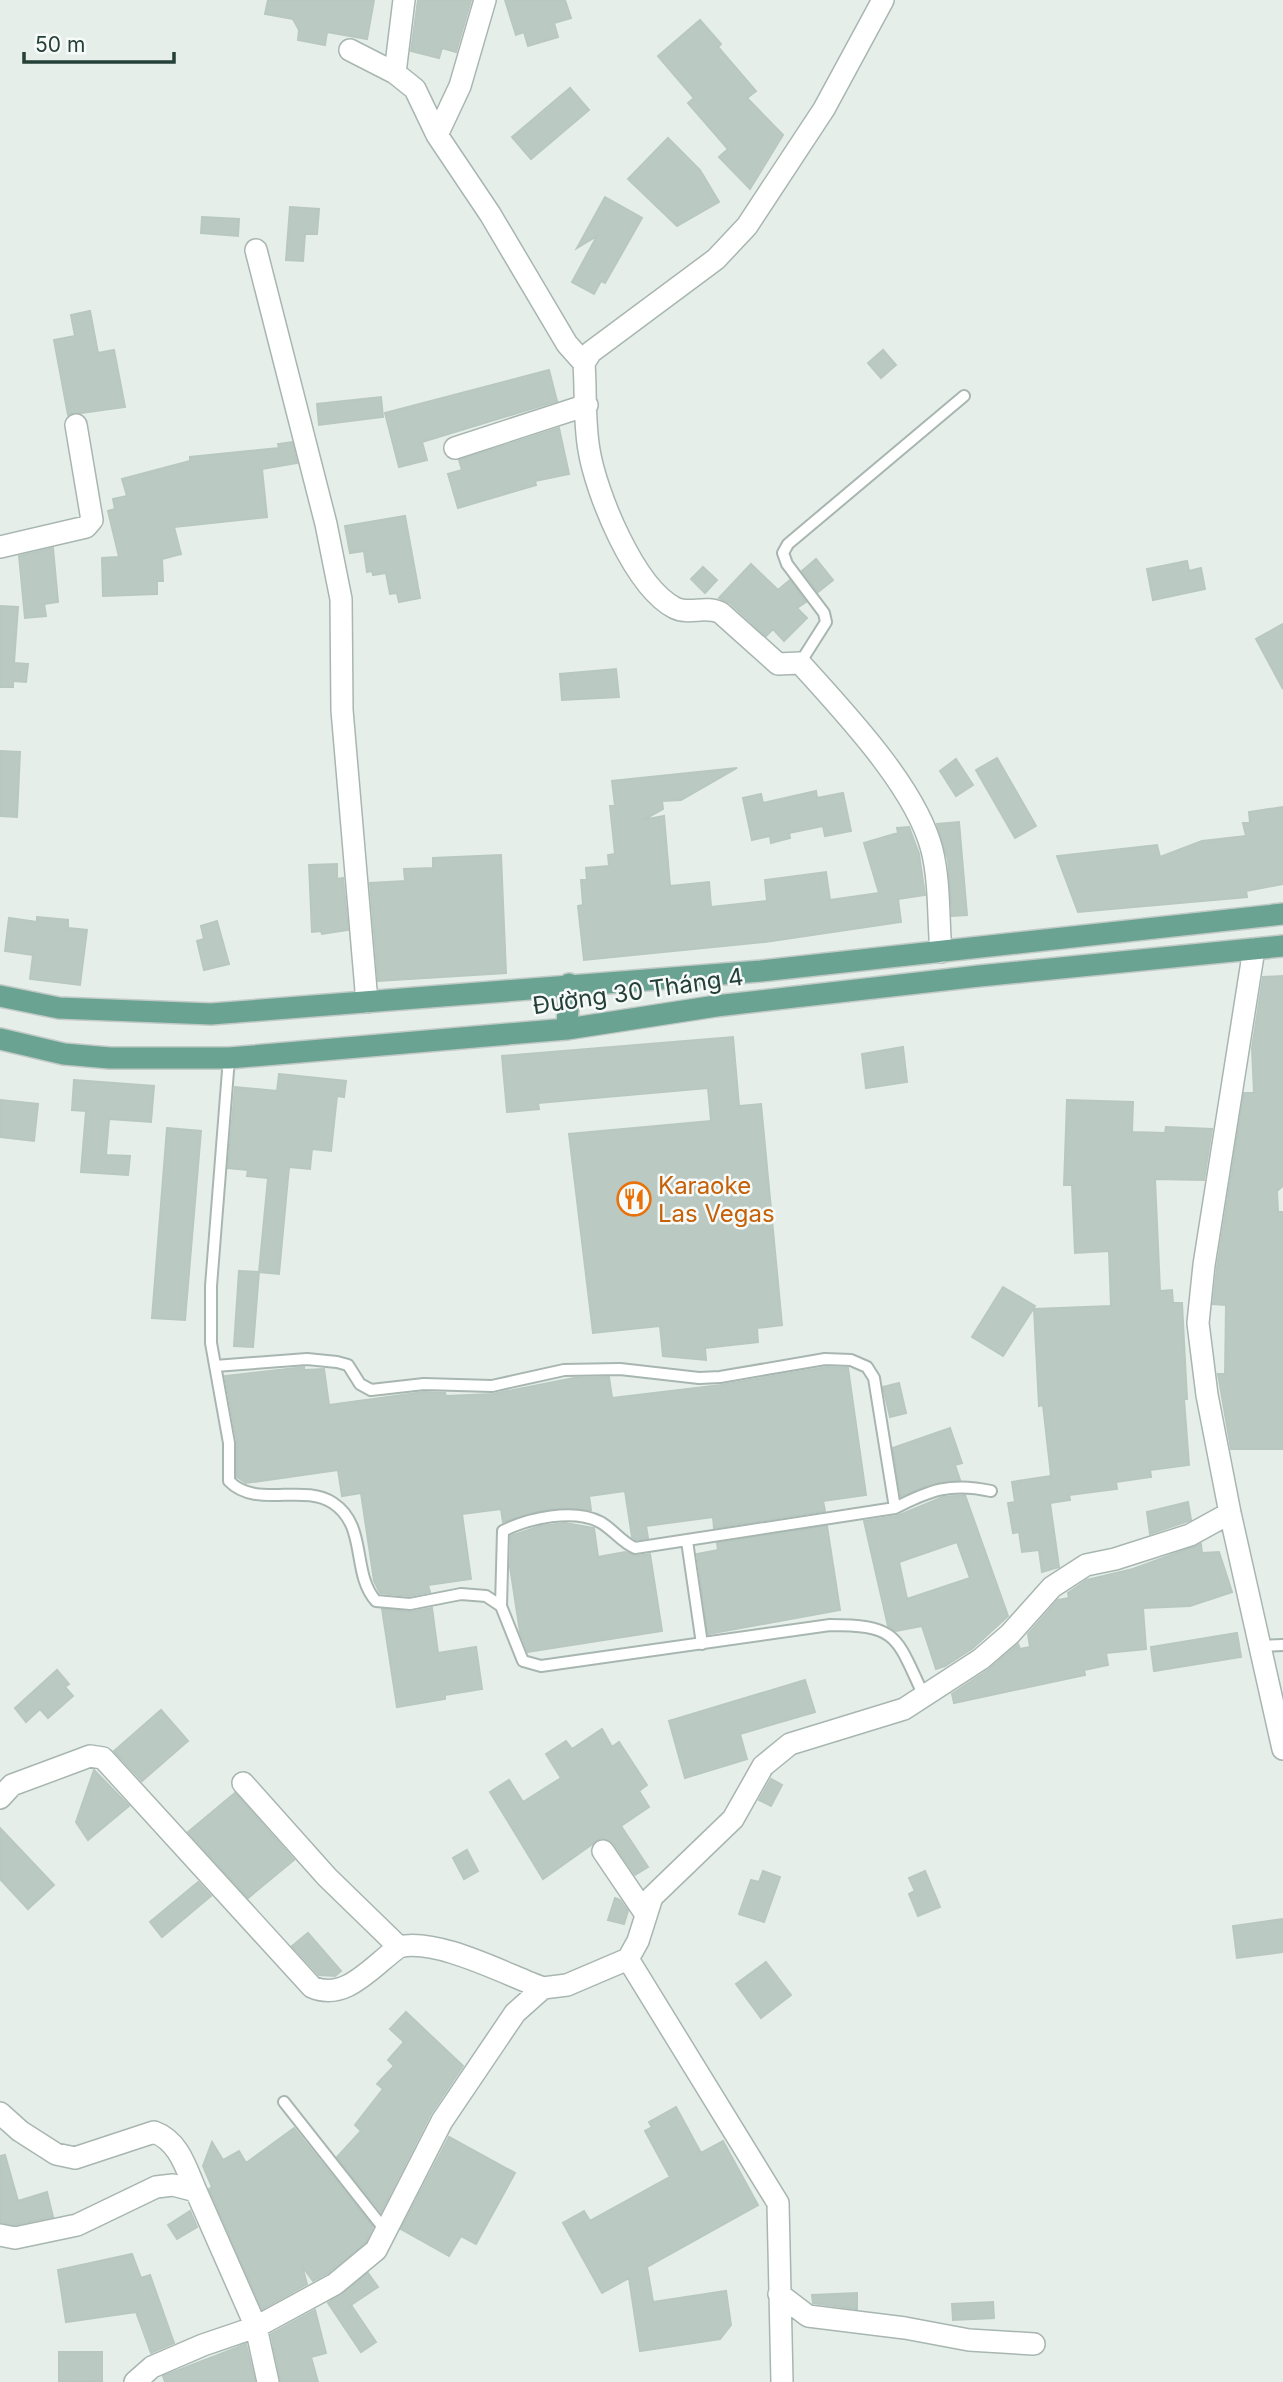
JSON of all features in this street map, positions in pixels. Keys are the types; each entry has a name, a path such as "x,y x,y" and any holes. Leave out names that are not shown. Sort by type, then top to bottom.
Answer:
{"main road":[{"name":"Đường 30 Tháng 4","path":"0,996 59,1008 211,1013 569,984 735,974 1283,914"},
{"path":"1250,917 1254,949"},
{"name":"Đường 30 Tháng 4","path":"0,1039 64,1054 110,1058 229,1058 566,1029 716,1006 1283,946"},
{"path":"566,1029 569,984"}],"street":[{"path":"395,73 404,0"},
{"path":"437,135 460,86 485,0"},
{"path":"584,363 600,342 716,259 747,226 779,182 824,109 883,0"},
{"path":"350,50 395,73 415,89 437,135 490,214 567,344 584,363 588,447 593,472 613,522 647,584 664,601 678,610 704,607 722,613 778,664 800,663 860,729 921,817 932,852 941,952"},
{"path":"256,250 326,524 341,599 342,710 368,1002"},
{"path":"455,447 587,405"},
{"path":"0,547 86,527 92,520 76,425"},
{"path":"1254,949 1204,1265 1198,1323 1207,1395 1230,1513 1272,1645 1283,1749"},
{"path":"0,1798 12,1785 90,1756 103,1758 312,1987 324,1993 346,1987 399,1947 424,1947 450,1953 543,1988 567,1984 628,1959 638,1941 645,1913 664,1882 733,1819 763,1766 790,1744 904,1709 981,1659 1010,1634 1052,1587 1086,1564 1115,1559 1190,1535 1230,1513"},
{"path":"243,1783 327,1877 399,1947"},
{"path":"603,1850 645,1913"},
{"path":"628,1959 778,2203 782,2382"},
{"path":"135,2382 152,2367 204,2344 256,2327 335,2284 376,2250 442,2121 515,2013 543,1988"},
{"path":"0,2113 20,2131 55,2154 75,2158 154,2132 167,2136 197,2191 256,2327 268,2382"},
{"path":"0,2235 15,2238 77,2225 156,2187 173,2185 197,2191"},
{"path":"779,2294 808,2316 905,2328 969,2340 1034,2344"}],"lane":[{"path":"800,663 826,622 824,613 787,564 783,553 788,544 964,396"},
{"path":"229,1058 211,1286 211,1343 229,1443 229,1481 242,1492 310,1496 334,1503 345,1514 353,1529 368,1585 376,1601 410,1604 461,1594 486,1596 501,1606"},
{"path":"215,1366 307,1359 337,1362 348,1365 360,1384 371,1390 424,1384 492,1386 564,1370 620,1369 699,1378 720,1377 825,1359 851,1360 867,1367 874,1377 895,1508"},
{"path":"924,1696 903,1651 886,1632 869,1625 830,1625 541,1666 523,1661 501,1606 503,1531 519,1523 574,1515 597,1520 635,1548 895,1508 932,1489 971,1486 991,1491"},
{"path":"687,1541 702,1644"},
{"path":"284,2102 385,2230"}],"building":[{"path":"268,0 374,0 367,39 327,32 325,45 298,40 299,30 293,19 265,14"},
{"path":"418,0 471,0 456,52 442,48 439,58 411,51"},
{"path":"505,0 565,0 571,18 554,23 558,37 528,46 524,32 516,35"},
{"path":"700,20 721,44 718,47 756,91 747,98 783,135 750,189 719,157 728,149 688,103 694,98 658,56"},
{"path":"570,88 589,110 531,159 512,137"},
{"path":"668,138 700,170 719,202 677,226 628,179"},
{"path":"605,197 642,218 605,283 601,281 594,294 572,282 597,236 577,248"},
{"path":"290,207 319,209 317,234 305,234 303,261 286,260"},
{"path":"202,217 239,219 238,236 201,233"},
{"path":"90,311 98,353 114,350 125,407 68,415 54,340 75,336 71,315"},
{"path":"883,350 896,365 881,378 868,363"},
{"path":"549,370 557,401 422,442 427,460 399,467 385,413"},
{"path":"381,397 383,417 319,425 317,404"},
{"path":"559,428 569,474 535,481 536,485 458,508 448,474 462,470 459,460"},
{"path":"292,442 297,463 262,469 267,517 174,527 181,554 162,559 163,581 157,581 157,594 103,596 102,558 119,557 108,511 115,509 113,499 127,496 122,479 190,461 190,457 279,448 278,444"},
{"path":"405,516 420,598 399,602 397,593 390,594 386,573 373,575 372,571 367,572 364,551 350,553 345,526"},
{"path":"53,548 58,602 44,604 46,616 25,618 19,556"},
{"path":"816,559 833,580 818,592 802,571"},
{"path":"1187,561 1189,571 1201,568 1205,589 1153,600 1147,569"},
{"path":"751,564 778,590 790,580 806,602 797,608 807,618 784,641 773,629 766,636 730,603 719,598"},
{"path":"703,567 717,580 705,593 691,579"},
{"path":"0,606 18,607 14,663 28,664 26,682 13,681 13,687 0,687"},
{"path":"1283,624 1283,689 1256,639"},
{"path":"616,669 619,697 562,700 560,674"},
{"path":"0,751 20,752 17,817 0,816"},
{"path":"997,758 1036,826 1015,838 976,770"},
{"path":"956,759 973,785 956,796 940,771"},
{"path":"737,768 681,800 662,801 663,809 643,820 664,816 670,886 709,882 711,907 767,901 765,880 826,872 830,900 879,893 864,843 898,833 897,828 909,827 919,854 925,895 898,899 901,922 765,942 584,960 578,906 583,905 581,880 587,880 586,868 609,866 608,855 615,854 610,806 615,806 612,781"},
{"path":"816,791 817,798 843,793 851,831 825,836 823,826 789,833 790,838 771,843 770,836 752,840 743,798 761,794 763,803"},
{"path":"1283,807 1283,884 1246,891 1247,897 1078,912 1057,856 1157,845 1160,857 1202,841 1246,836 1243,823 1250,823 1249,812"},
{"path":"959,822 967,915 952,916 948,860 937,824"},
{"path":"501,855 506,973 378,981 370,883 405,881 404,869 433,868 433,858"},
{"path":"337,864 337,879 343,878 348,930 322,934 321,931 312,932 309,865"},
{"path":"37,917 68,920 68,928 87,930 80,985 30,979 33,955 5,951 9,918 37,922"},
{"path":"217,921 229,964 204,970 197,941 204,939 201,926"},
{"path":"1283,976 1283,1186 1277,1191 1278,1212 1283,1212 1283,1449 1231,1449 1218,1374 1225,1374 1226,1305 1213,1304 1217,1267 1244,1093 1254,1093 1252,1048 1263,977"},
{"path":"733,1037 739,1106 761,1104 782,1325 757,1328 758,1342 705,1348 706,1360 663,1356 660,1326 593,1333 569,1134 711,1121 708,1088 538,1103 539,1109 507,1112 502,1056"},
{"path":"903,1047 907,1082 866,1088 862,1054"},
{"path":"279,1074 346,1081 344,1097 337,1096 331,1151 312,1149 310,1169 289,1167 279,1274 259,1272 268,1178 247,1176 248,1170 228,1168 235,1087 277,1091"},
{"path":"74,1080 154,1086 151,1122 109,1119 106,1155 130,1156 128,1175 81,1172 86,1111 72,1110"},
{"path":"0,1100 38,1104 34,1141 0,1137"},
{"path":"1067,1100 1133,1102 1132,1132 1165,1133 1166,1127 1212,1129 1204,1180 1155,1179 1160,1291 1172,1290 1173,1303 1182,1303 1187,1399 1184,1399 1189,1465 1150,1470 1151,1477 1116,1482 1117,1489 1069,1495 1070,1500 1050,1503 1059,1567 1042,1572 1039,1550 1022,1552 1019,1532 1013,1533 1008,1503 1015,1502 1012,1482 1051,1476 1043,1405 1039,1406 1034,1309 1111,1306 1109,1251 1075,1253 1072,1185 1064,1185"},
{"path":"167,1128 201,1131 185,1320 152,1318"},
{"path":"239,1271 259,1272 253,1347 234,1346"},
{"path":"1003,1287 1035,1306 1003,1356 972,1337"},
{"path":"304,1367 304,1370 324,1369 329,1405 424,1392 445,1393 446,1396 493,1394 574,1378 609,1377 612,1398 721,1385 827,1367 848,1368 866,1495 823,1501 825,1511 714,1528 713,1517 646,1526 648,1538 636,1540 632,1537 625,1491 589,1496 591,1510 550,1509 503,1522 501,1509 462,1514 471,1579 428,1585 430,1592 410,1596 380,1593 374,1581 361,1493 342,1496 338,1470 246,1483 237,1477 237,1442 225,1376"},
{"path":"899,1383 906,1413 890,1417 883,1387"},
{"path":"950,1428 962,1463 955,1465 960,1480 928,1485 901,1496 893,1448"},
{"path":"965,1495 1008,1616 973,1648 936,1669 922,1626 896,1631 888,1626 864,1521 897,1516 943,1497","holes":["957,1542 970,1578 907,1599 899,1562"]},
{"path":"1188,1502 1191,1520 1150,1534 1147,1512"},
{"path":"565,1523 594,1528 598,1557 625,1552 635,1556 650,1554 662,1631 528,1652 520,1632 510,1567 511,1536 540,1526"},
{"path":"827,1526 840,1610 708,1634 697,1554 718,1550 717,1543"},
{"path":"1201,1544 1202,1553 1219,1552 1232,1592 1190,1606 1143,1608 1146,1649 1106,1653 1108,1665 1084,1670 1085,1675 954,1703 952,1694 988,1670 1018,1644 1020,1649 1030,1647 1028,1634 1058,1600 1069,1598 1068,1593 1087,1580 1133,1569"},
{"path":"432,1608 438,1653 476,1647 482,1689 445,1695 445,1699 397,1707 382,1609 410,1612"},
{"path":"1237,1633 1241,1657 1154,1671 1151,1647"},
{"path":"57,1670 69,1684 65,1687 73,1696 48,1718 40,1709 26,1722 15,1708"},
{"path":"805,1680 815,1712 740,1734 747,1759 685,1778 669,1721"},
{"path":"161,1710 188,1741 142,1781 114,1751"},
{"path":"602,1729 612,1747 619,1742 647,1785 639,1791 649,1807 621,1826 648,1867 635,1875 613,1843 601,1838 543,1879 490,1792 509,1780 523,1802 561,1778 546,1754 566,1741 572,1749"},
{"path":"94,1770 129,1806 88,1840 76,1822"},
{"path":"771,1779 782,1785 771,1806 759,1800"},
{"path":"235,1793 294,1860 248,1898 188,1832"},
{"path":"0,1828 54,1885 28,1909 0,1879"},
{"path":"467,1850 478,1871 464,1879 453,1858"},
{"path":"763,1871 780,1877 764,1922 739,1914 751,1880 759,1882"},
{"path":"925,1871 940,1907 918,1916 909,1894 915,1891 909,1878"},
{"path":"198,1882 211,1896 162,1937 150,1922"},
{"path":"615,1898 620,1900 628,1911 624,1924 608,1920"},
{"path":"1283,1919 1283,1952 1237,1958 1233,1926"},
{"path":"308,1933 341,1971 335,1976 319,1975 292,1946"},
{"path":"766,1962 791,1995 761,2018 736,1984"},
{"path":"406,2012 463,2066 430,2115 381,2212 337,2157 361,2131 355,2125 383,2089 377,2084 394,2066 388,2060 404,2042 390,2029"},
{"path":"676,2107 701,2153 723,2141 758,2205 647,2267 653,2302 726,2291 731,2325 720,2339 640,2351 629,2278 602,2293 563,2223 584,2211 590,2221 670,2177 645,2131 652,2127 649,2122"},
{"path":"294,2128 373,2227 366,2242 328,2273 313,2281 302,2266 307,2284 262,2309 209,2189 212,2187 203,2166 212,2142 223,2160 239,2151 246,2163"},
{"path":"449,2137 515,2173 476,2244 461,2236 449,2256 401,2229"},
{"path":"5,2155 18,2201 47,2192 53,2217 15,2225 0,2222 0,2156"},
{"path":"190,2211 197,2227 177,2239 168,2225"},
{"path":"132,2254 141,2278 150,2275 174,2343 151,2353 136,2312 66,2322 58,2270"},
{"path":"368,2273 378,2287 351,2305 376,2342 361,2352 328,2303"},
{"path":"857,2293 857,2309 813,2303 812,2295"},
{"path":"993,2302 994,2318 953,2320 952,2304"},
{"path":"315,2310 326,2353 311,2357 318,2382 281,2382 271,2334"},
{"path":"246,2344 255,2382 165,2382 163,2376"},
{"path":"59,2352 102,2352 102,2381 59,2382"}],"place":[{"name":"Karaoke Las Vegas","path":"634,1199"}]}
